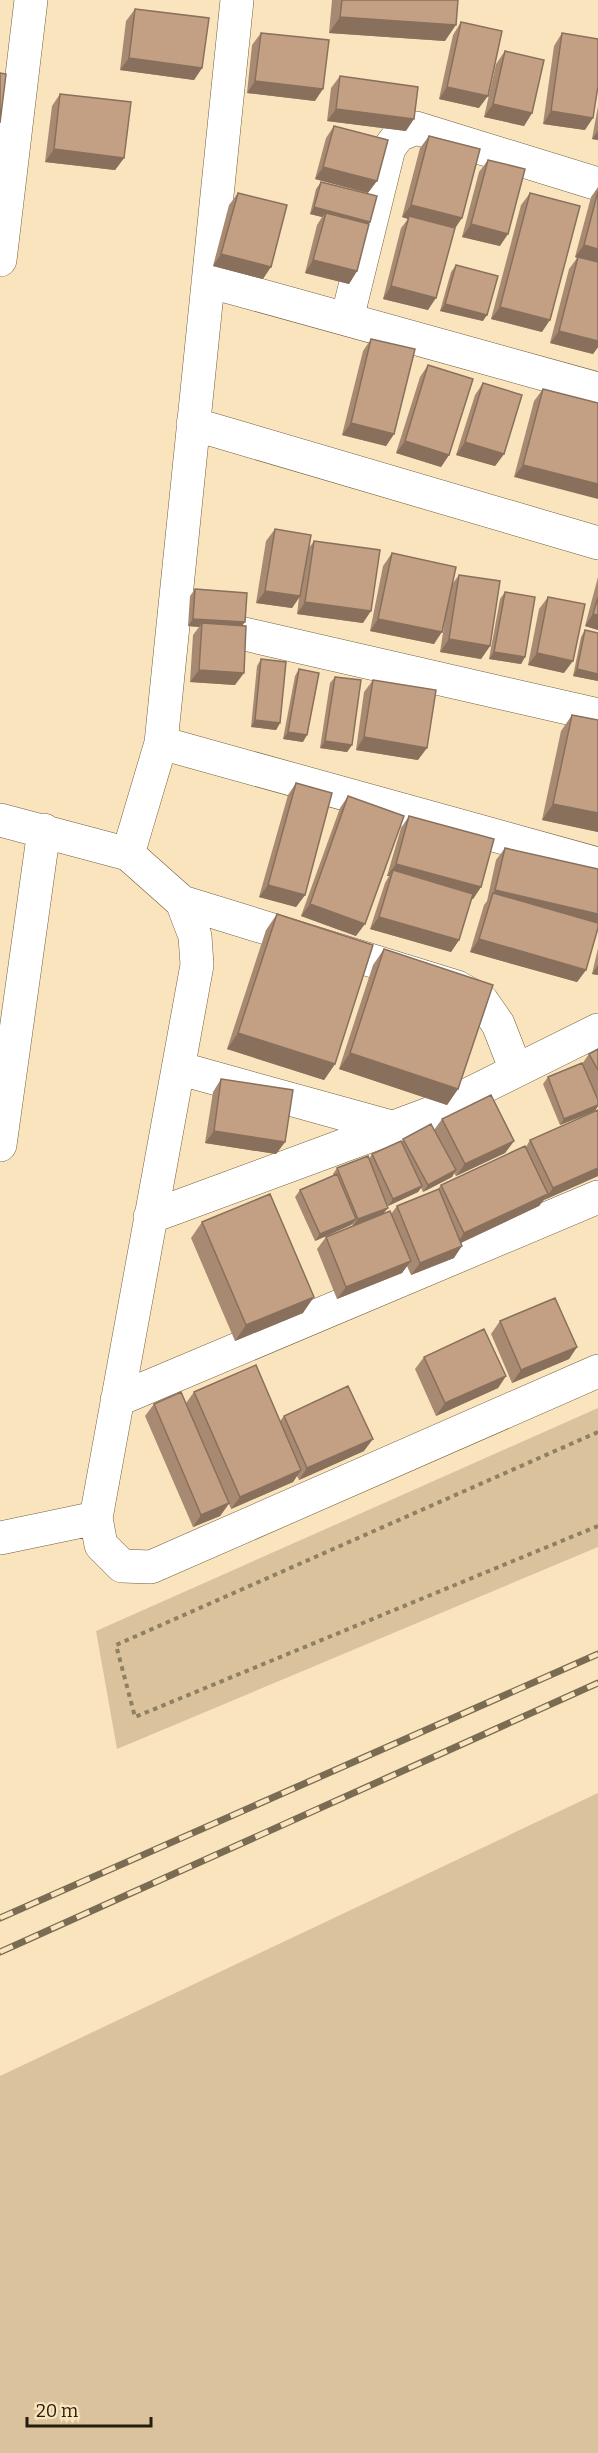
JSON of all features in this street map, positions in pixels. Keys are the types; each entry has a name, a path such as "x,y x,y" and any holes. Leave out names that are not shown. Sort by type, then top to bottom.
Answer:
{"street":[{"path":"0,260 31,0"},
{"path":"128,854 161,743 237,0"},
{"path":"347,319 389,148 399,135 416,128 598,184"},
{"path":"208,281 598,388"},
{"path":"193,424 598,543"},
{"path":"240,633 598,715"},
{"path":"161,743 598,864"},
{"path":"0,819 128,854 182,902 457,987 482,1000 498,1024 516,1070"},
{"path":"0,1145 44,830"},
{"path":"182,902 195,936 197,965 96,1518 100,1545 122,1566 151,1567 598,1371"},
{"path":"150,1217 452,1104 598,1030"},
{"path":"178,1068 391,1127"},
{"path":"117,1400 598,1197"},
{"path":"0,1538 96,1518"}],"path":[{"path":"598,1432 116,1645 135,1717 598,1526"}],"shaded area":[{"path":"598,1408 598,1547 117,1749 96,1631"},
{"path":"598,1793 598,2453 0,2453 0,2076"}],"building":[{"path":"342,0 458,0 456,25 340,17"},
{"path":"135,9 209,18 202,68 129,58"},
{"path":"461,22 502,31 488,96 447,87"},
{"path":"261,33 329,40 323,89 255,81"},
{"path":"562,33 598,39 598,86 593,118 551,111"},
{"path":"505,51 544,60 532,113 493,104"},
{"path":"0,73 6,74 0,123"},
{"path":"340,76 418,87 414,119 336,109"},
{"path":"60,94 131,102 124,158 54,149"},
{"path":"334,126 388,140 377,181 323,167"},
{"path":"429,136 480,149 462,218 411,205"},
{"path":"488,160 525,169 508,234 471,224"},
{"path":"321,182 377,196 370,222 314,207"},
{"path":"598,191 598,249 584,245"},
{"path":"238,193 287,205 271,267 221,254"},
{"path":"530,193 580,206 550,320 500,307"},
{"path":"326,213 369,224 357,271 313,260"},
{"path":"409,216 455,228 436,298 391,286"},
{"path":"578,257 598,262 598,341 559,331"},
{"path":"456,265 498,276 487,315 445,304"},
{"path":"371,339 415,349 394,434 351,423"},
{"path":"428,365 473,379 449,455 405,441"},
{"path":"483,383 522,395 504,454 465,442"},
{"path":"543,389 598,403 598,484 523,465"},
{"path":"275,529 311,535 300,596 265,591"},
{"path":"314,541 380,550 371,611 305,602"},
{"path":"392,553 456,567 442,632 378,619"},
{"path":"459,575 500,581 490,646 449,639"},
{"path":"195,589 247,593 245,622 193,619"},
{"path":"505,592 535,597 525,657 494,652"},
{"path":"548,597 585,604 573,661 537,653"},
{"path":"598,597 598,615 593,614"},
{"path":"202,623 246,626 244,673 199,670"},
{"path":"585,630 598,633 598,674 577,669"},
{"path":"261,659 286,662 280,723 255,720"},
{"path":"299,669 319,673 307,735 288,732"},
{"path":"335,677 361,680 352,745 325,741"},
{"path":"373,680 436,690 427,748 364,737"},
{"path":"572,715 598,720 598,813 553,804"},
{"path":"296,783 332,793 305,895 268,885"},
{"path":"348,796 404,816 365,924 310,904"},
{"path":"409,816 494,839 481,887 396,864"},
{"path":"505,848 598,869 598,914 495,890"},
{"path":"393,870 473,894 459,940 379,917"},
{"path":"493,893 598,923 586,970 479,939"},
{"path":"277,914 373,945 335,1064 238,1033"},
{"path":"384,949 493,985 458,1089 350,1053"},
{"path":"598,1049 598,1070 589,1054"},
{"path":"582,1063 598,1105 564,1119 548,1077"},
{"path":"221,1079 293,1090 285,1142 214,1131"},
{"path":"491,1095 514,1141 465,1164 442,1119"},
{"path":"598,1110 598,1168 553,1188 530,1140"},
{"path":"431,1124 456,1170 428,1185 403,1139"},
{"path":"401,1141 422,1186 393,1199 372,1154"},
{"path":"525,1146 548,1194 464,1233 441,1185"},
{"path":"368,1156 388,1208 358,1219 337,1168"},
{"path":"337,1174 356,1219 320,1234 300,1190"},
{"path":"439,1189 462,1246 420,1263 397,1206"},
{"path":"270,1194 314,1297 246,1325 202,1222"},
{"path":"390,1211 411,1261 346,1287 326,1237"},
{"path":"555,1298 577,1347 521,1370 500,1321"},
{"path":"484,1329 506,1376 445,1403 424,1357"},
{"path":"256,1365 301,1470 240,1497 194,1392"},
{"path":"348,1386 373,1439 307,1468 284,1416"},
{"path":"181,1392 229,1503 201,1515 154,1404"}],"railway":[{"path":"0,1918 598,1654"},
{"path":"0,1952 598,1683"}]}
